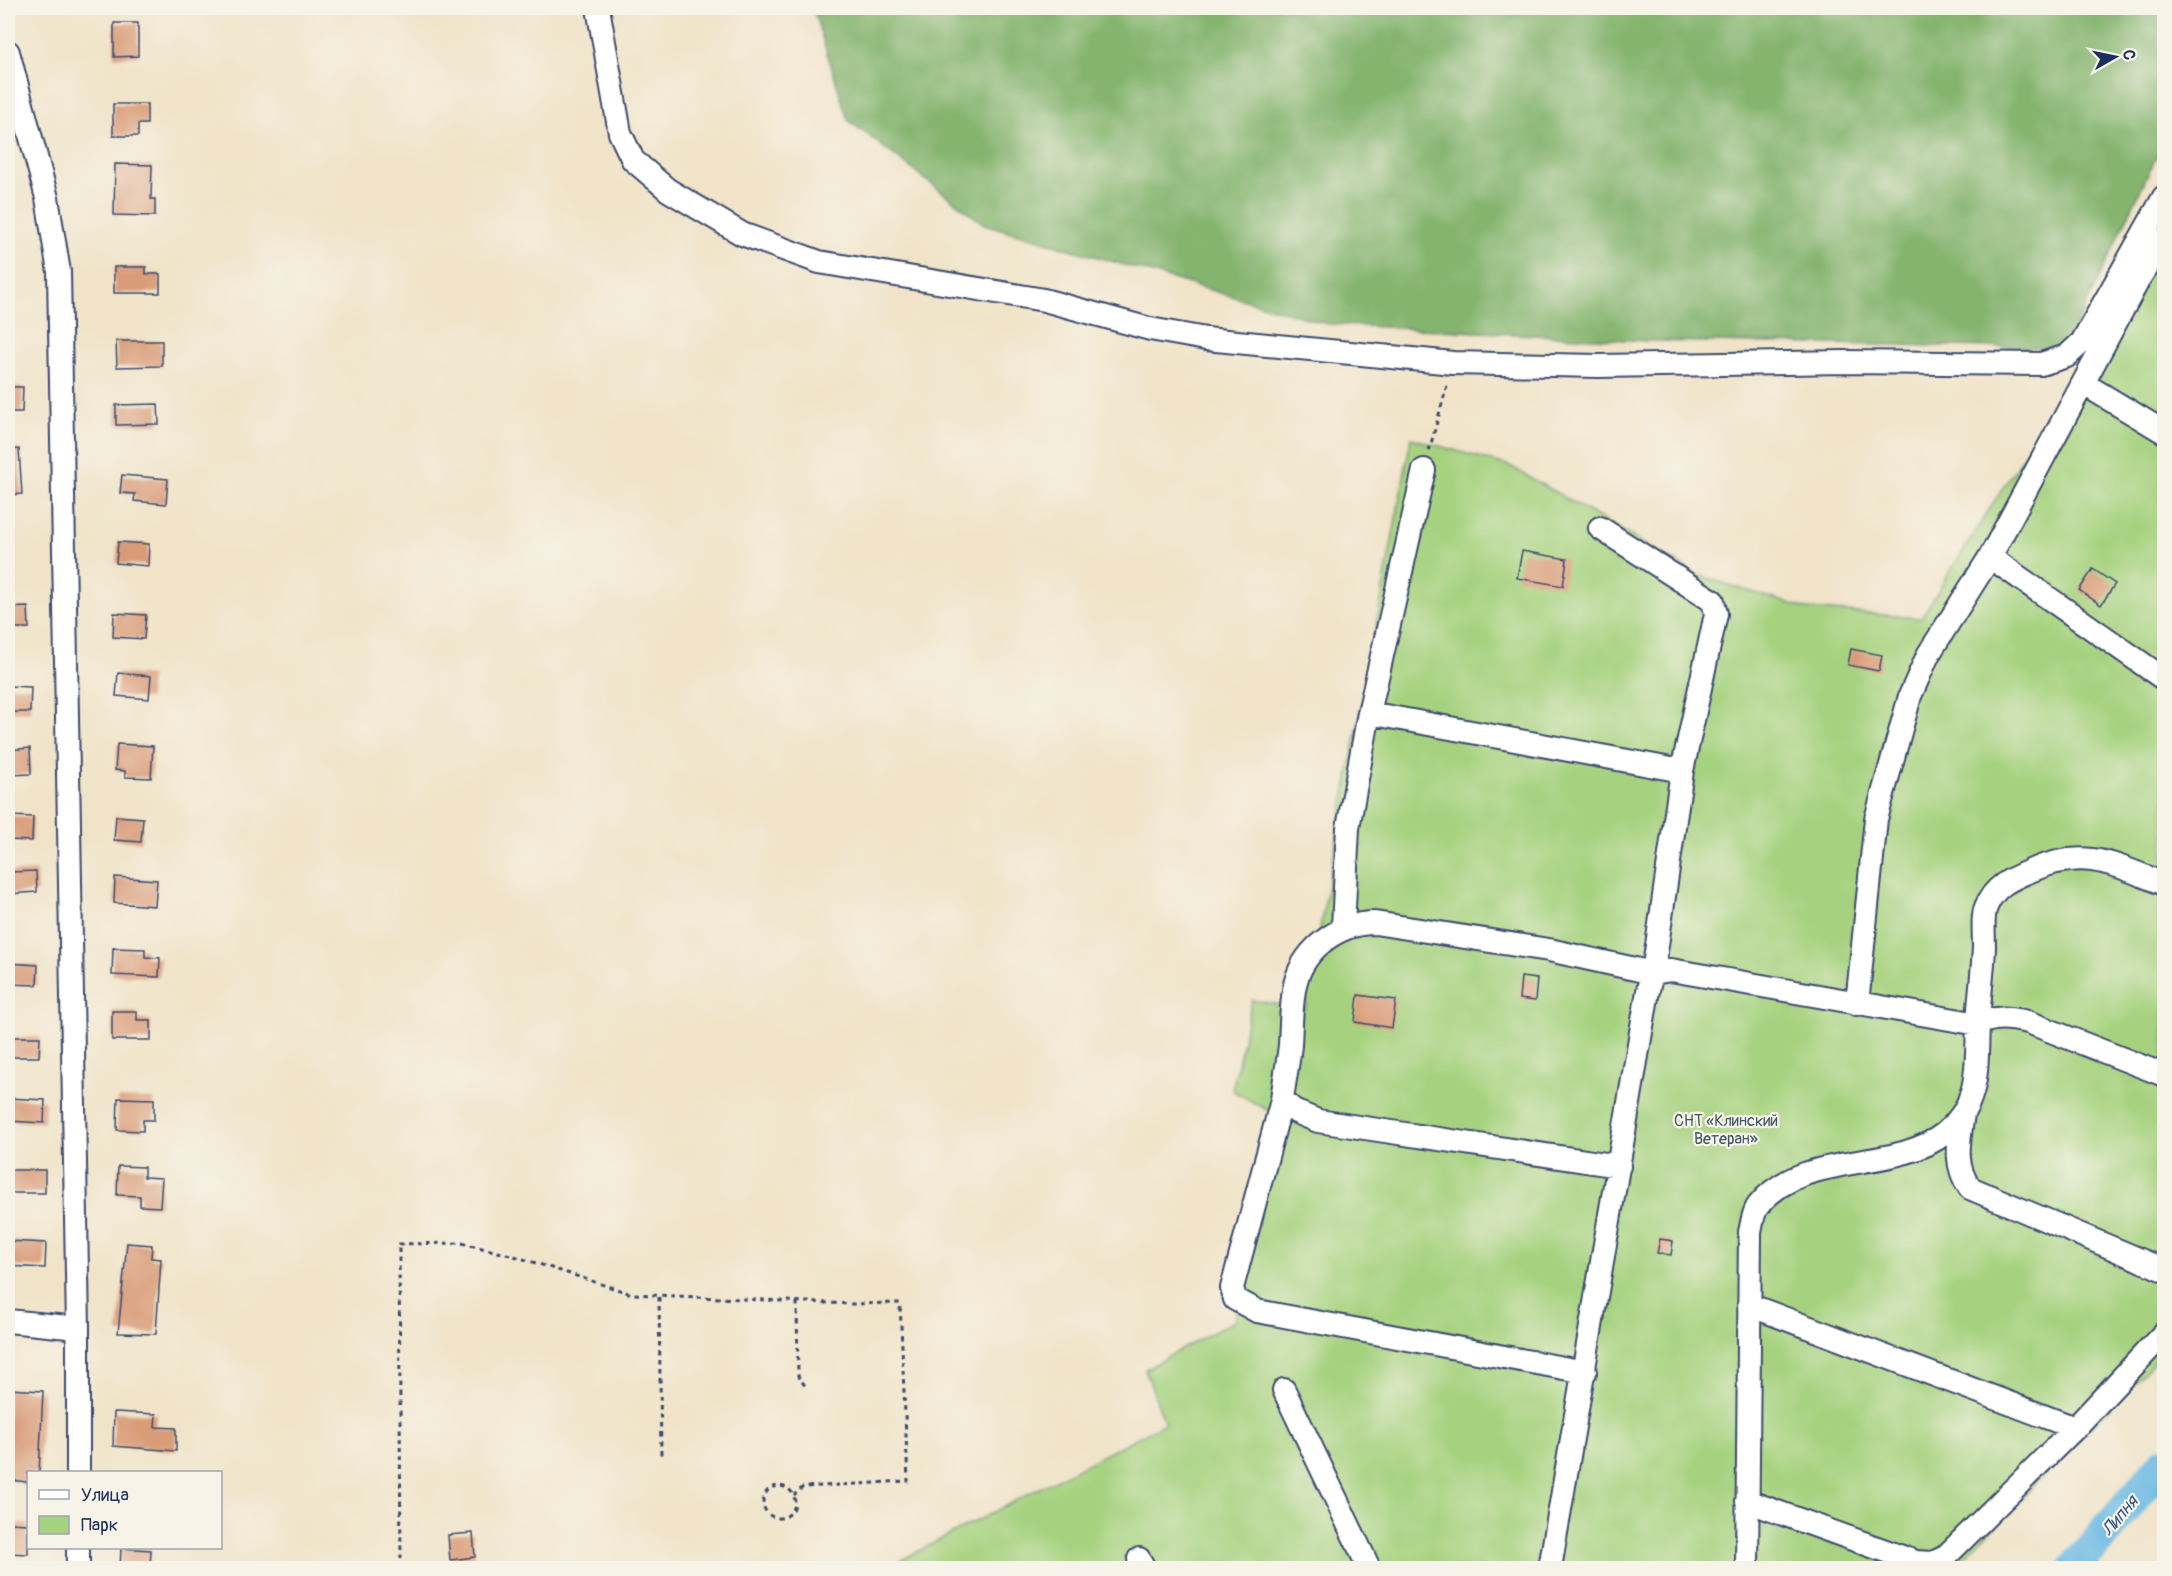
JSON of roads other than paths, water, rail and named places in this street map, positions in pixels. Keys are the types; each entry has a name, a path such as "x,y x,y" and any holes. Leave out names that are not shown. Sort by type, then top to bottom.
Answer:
{"street":[{"path":"598,8 620,133 633,160 668,190 742,234 819,262 1044,300 1150,329 1206,339 1454,363 1598,366 1845,362 2041,364 2067,356 2082,342 2164,197"},
{"path":"8,52 47,198 59,272 78,1328 78,1471"},
{"path":"1857,1004 1876,819 1910,696 1928,654 1990,557 2140,277 2164,239"},
{"path":"2084,384 2164,432"},
{"path":"1343,927 1348,828 1369,713 1424,470"},
{"path":"1550,1569 1649,985 1653,973 1682,771 1716,614 1713,602 1600,528"},
{"path":"1990,557 2164,679"},
{"path":"1369,713 1682,771"},
{"path":"1747,1569 1750,1232 1756,1208 1774,1190 1829,1167 1926,1144 1945,1133 1963,1114 1975,1090 1979,1062 1978,1024 1985,907 2002,882 2042,865 2077,857 2105,861 2164,884"},
{"path":"1585,1372 1257,1311 1235,1299 1232,1288 1282,1100 1294,988 1304,963 1326,939 1343,927 1357,923 1375,923 1549,950 1653,973 1671,970 1978,1024 1992,1018 2028,1022 2164,1075"},
{"path":"1282,1100 1296,1112 1318,1121 1618,1166"},
{"path":"1963,1114 1958,1154 1960,1175 1970,1188 2164,1270"},
{"path":"1749,1305 2075,1428"},
{"path":"8,1321 78,1328"},
{"path":"1747,1501 1916,1562 1933,1563 1946,1557 2075,1428 2164,1333"},
{"path":"1284,1390 1369,1569"},
{"path":"78,1549 78,1569"}],"waterway":[{"name":"Липня","path":"2075,1568 2164,1463"}],"park label":[{"name":"СНТ «Клинский Ветеран»","path":"1726,1130"}]}
